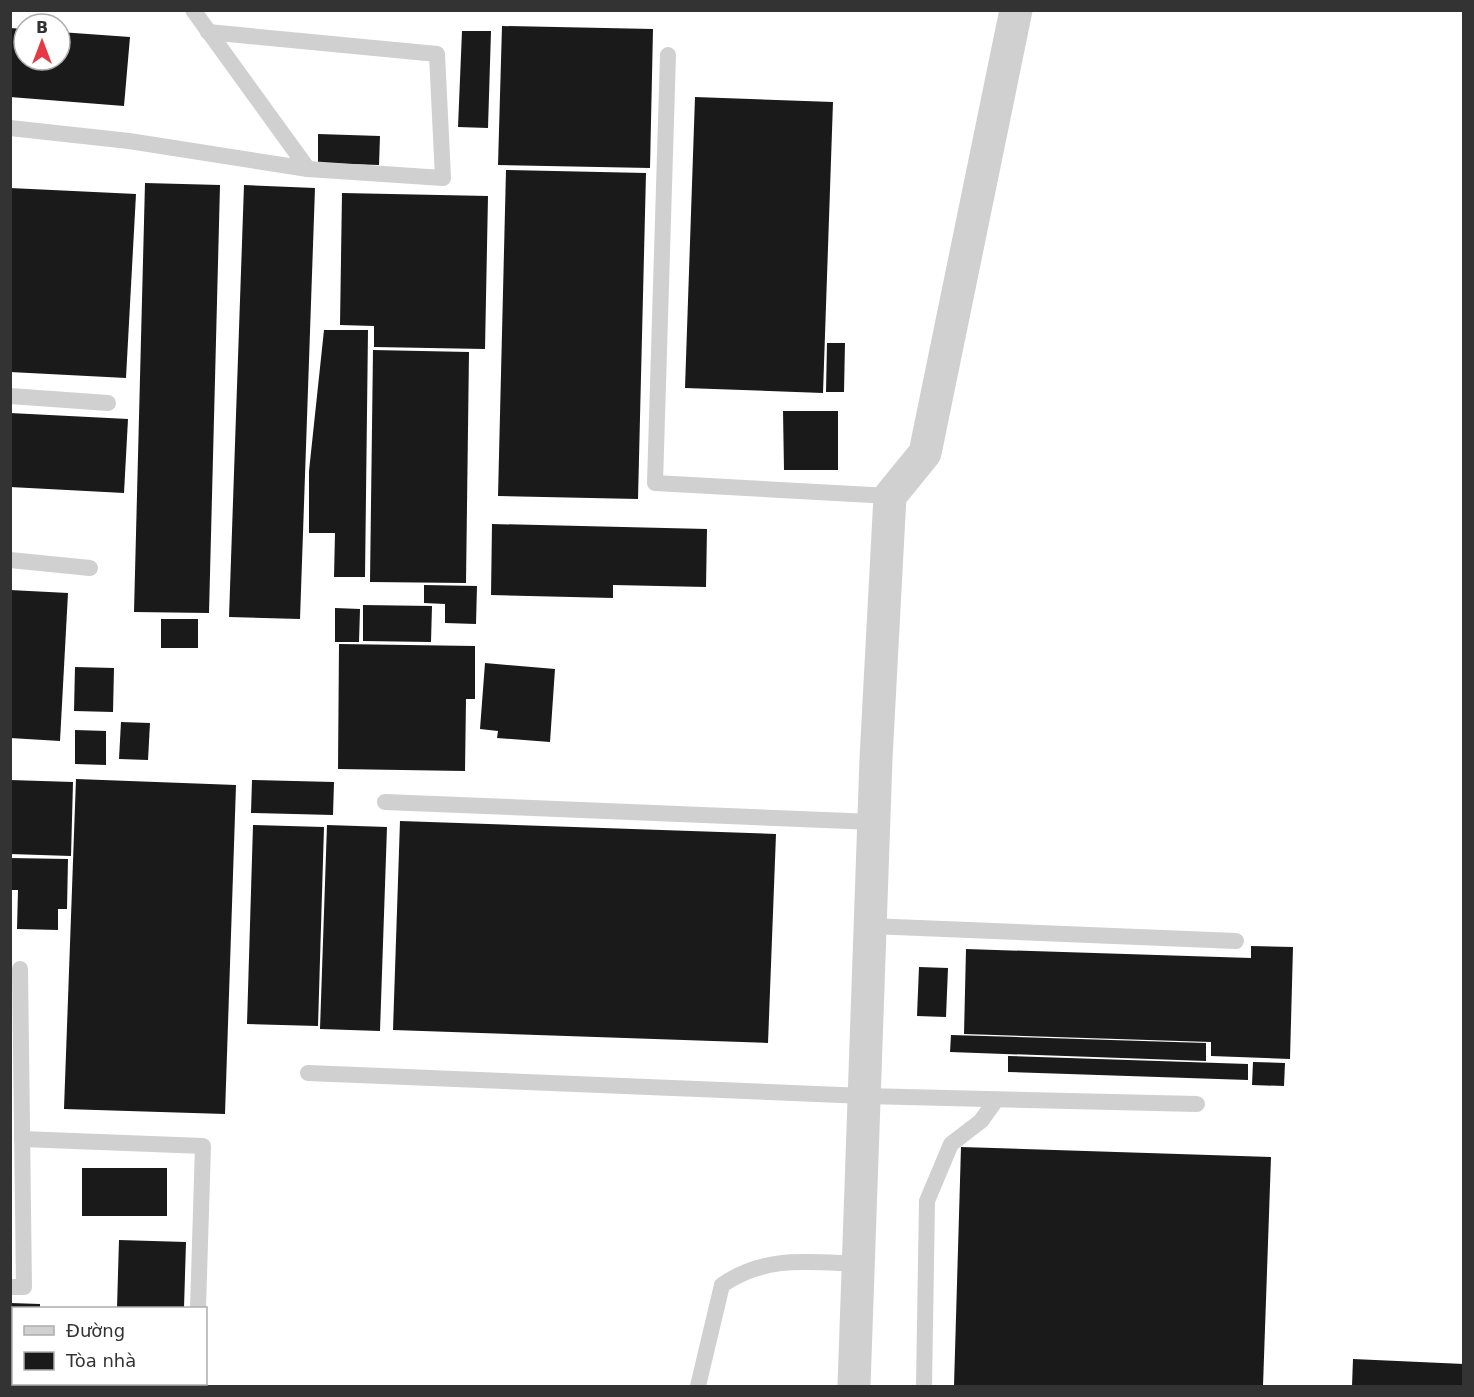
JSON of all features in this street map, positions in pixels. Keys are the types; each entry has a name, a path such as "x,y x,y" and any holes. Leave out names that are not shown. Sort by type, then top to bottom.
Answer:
{"street":[{"path":"854,1386 874,822 890,496 925,453 1016,10"}],"lane":[{"path":"193,10 308,169"},
{"path":"10,128 129,141 308,169 443,178 438,54 208,32"},
{"path":"668,55 655,483 890,496"},
{"path":"10,396 108,403"},
{"path":"10,560 90,568"},
{"path":"385,802 874,822"},
{"path":"870,926 1236,941"},
{"path":"10,1287 24,1287 20,969"},
{"path":"308,1073 864,1096 1197,1104"},
{"path":"924,1386 927,1201 951,1144 981,1121 996,1100"},
{"path":"22,1139 203,1146 198,1307"},
{"path":"698,1386 723,1285 742,1271 783,1261 858,1264"}],"building":[{"path":"502,26 653,29 650,168 498,165"},
{"path":"10,28 12,28 12,72 72,72 72,33 130,37 124,106 10,97"},
{"path":"462,31 491,31 488,128 458,127"},
{"path":"695,97 833,102 823,393 685,388"},
{"path":"318,134 380,136 379,165 318,163"},
{"path":"506,170 646,173 638,499 498,496"},
{"path":"145,183 220,185 209,613 134,612"},
{"path":"244,185 315,188 300,619 229,617"},
{"path":"10,188 136,194 126,378 10,372"},
{"path":"342,193 488,196 485,349 374,347 374,326 340,325"},
{"path":"324,330 368,330 365,577 334,577 335,533 309,533 309,471"},
{"path":"827,343 845,343 844,392 826,392"},
{"path":"373,350 469,352 466,583 370,582"},
{"path":"783,411 838,411 838,470 784,470"},
{"path":"10,413 128,419 124,493 10,487"},
{"path":"492,524 707,529 706,587 613,585 613,598 491,595"},
{"path":"424,585 477,586 476,624 445,623 445,604 424,603"},
{"path":"10,590 68,593 60,741 10,738"},
{"path":"363,605 432,606 431,642 363,641"},
{"path":"335,608 360,609 359,642 335,642"},
{"path":"161,619 198,619 198,648 161,648"},
{"path":"339,644 475,646 475,699 466,699 465,771 338,769"},
{"path":"485,663 555,669 550,742 497,738 498,731 480,729"},
{"path":"75,667 114,668 113,712 74,711"},
{"path":"121,722 150,723 148,760 119,759"},
{"path":"75,730 106,731 106,765 75,764"},
{"path":"76,779 236,785 225,1114 64,1109"},
{"path":"10,780 73,782 71,856 10,854"},
{"path":"252,780 334,782 333,815 251,813"},
{"path":"400,821 776,834 768,1043 393,1030"},
{"path":"253,825 324,827 318,1026 247,1024"},
{"path":"327,825 387,827 380,1031 320,1029"},
{"path":"10,858 68,859 67,909 58,909 58,930 17,929 18,890 10,890"},
{"path":"1251,946 1293,947 1290,1059 1211,1056 1211,1042 964,1034 966,949 1251,958"},
{"path":"919,967 948,968 946,1017 917,1016"},
{"path":"951,1035 1206,1043 1206,1061 950,1052"},
{"path":"1008,1056 1248,1064 1248,1080 1008,1072"},
{"path":"1253,1062 1285,1063 1284,1086 1252,1085"},
{"path":"961,1147 1271,1157 1263,1386 954,1386"},
{"path":"82,1168 167,1168 167,1216 82,1216"},
{"path":"119,1240 186,1242 184,1307 117,1307"},
{"path":"10,1303 40,1304 40,1307 12,1307 12,1344 10,1344"},
{"path":"10,1350 12,1350 12,1385 97,1385 97,1386 10,1386"},
{"path":"1353,1359 1464,1364 1464,1386 1352,1386"}]}
